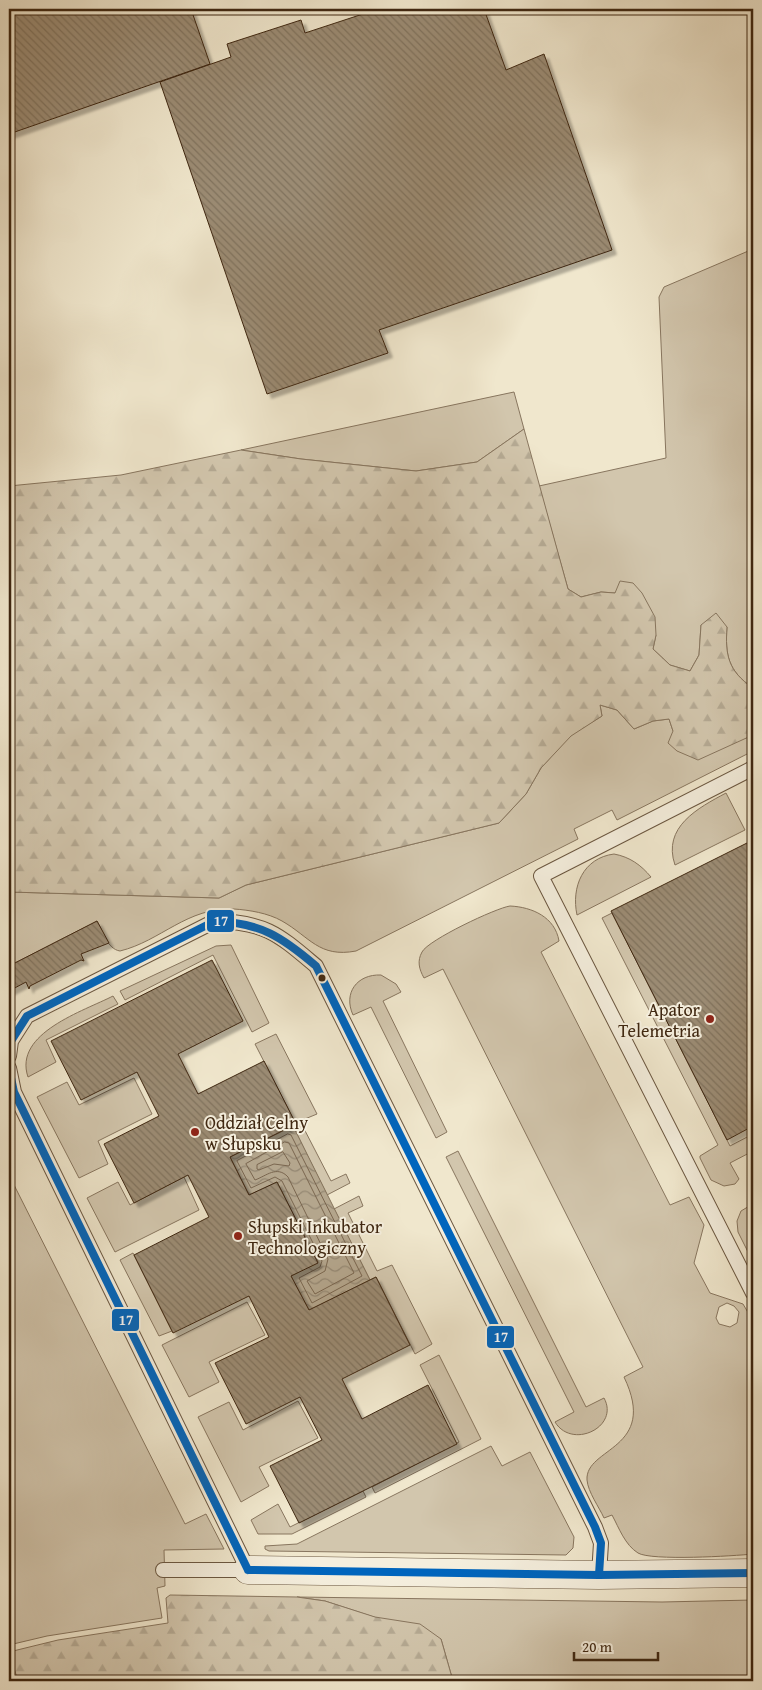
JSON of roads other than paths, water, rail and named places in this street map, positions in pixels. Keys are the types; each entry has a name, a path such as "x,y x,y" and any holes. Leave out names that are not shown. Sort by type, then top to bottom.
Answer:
{"street":[{"path":"248,1570 599,1575 753,1573"}],"lane":[{"path":"753,768 541,876 753,1293"},
{"path":"9,1056 11,1041 27,1016 215,921 244,922 280,935 316,966 595,1527 601,1542 599,1575"},
{"path":"9,1068 14,1092 248,1570 163,1570"}],"water":[{"path":"293,1126 370,1280 309,1310 291,1276 318,1262 277,1182 249,1195 230,1157"}],"place":[{"name":"Apator Telemetria","path":"710,1019"},
{"name":"Oddział Celny w Słupsku","path":"195,1132"},
{"name":"Słupski Inkubator Technologiczny","path":"238,1236"}]}
